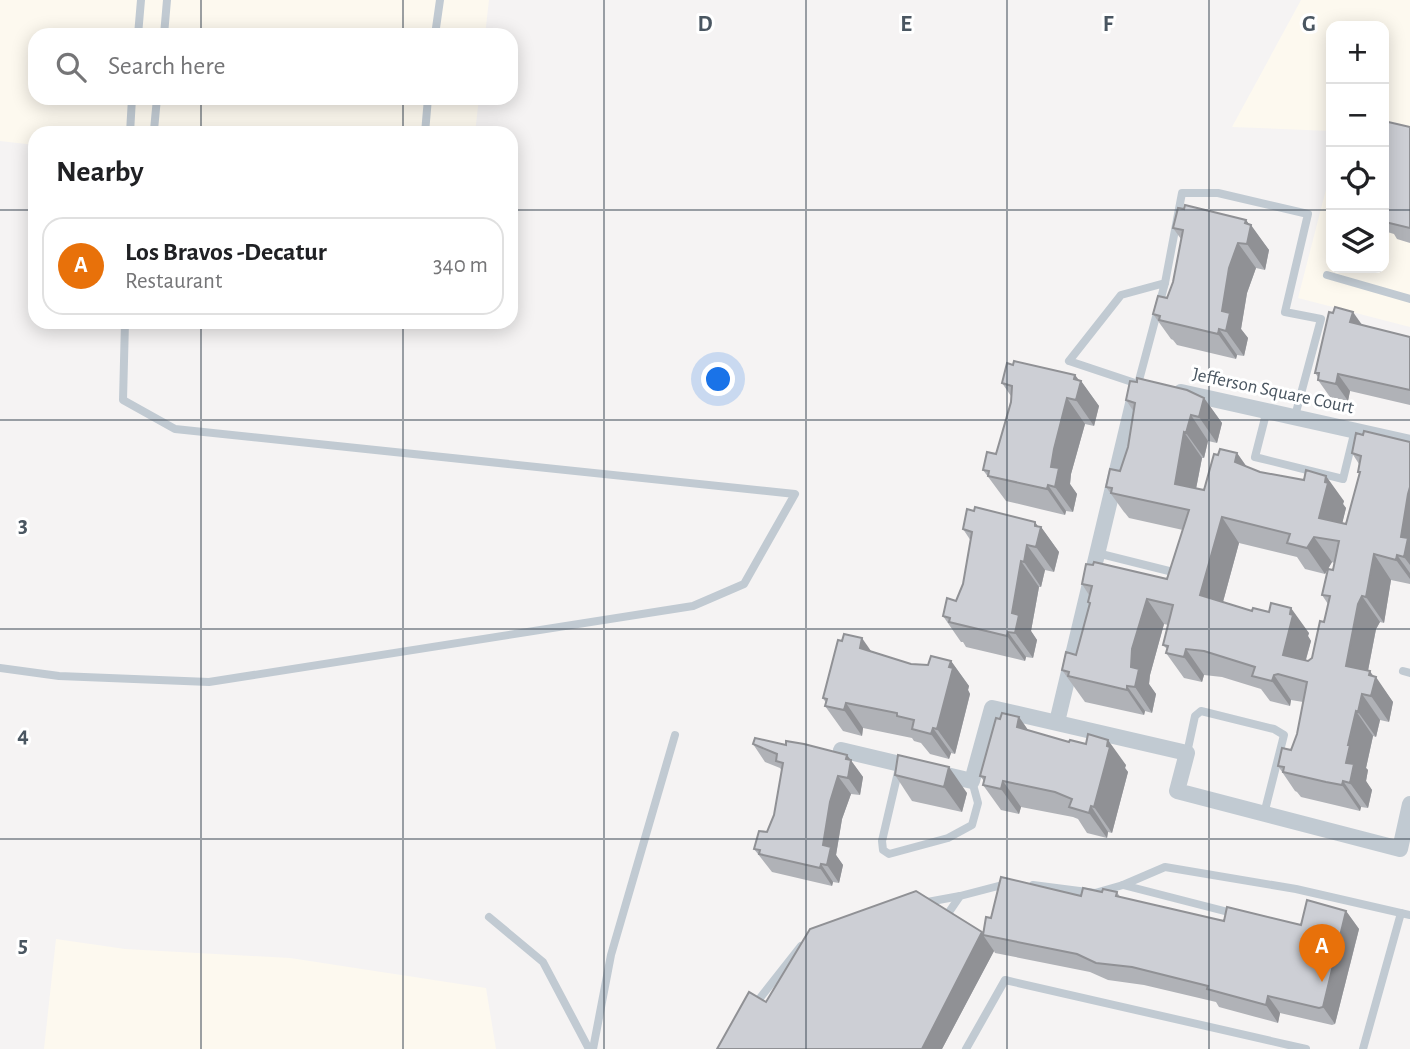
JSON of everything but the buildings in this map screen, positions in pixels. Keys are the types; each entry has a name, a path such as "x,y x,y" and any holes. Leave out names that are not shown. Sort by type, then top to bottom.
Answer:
{"street":[{"name":"Jefferson Square Court","path":"1150,386 1410,443"},
{"path":"1057,722 1097,553 1150,386"},
{"path":"841,750 972,781 992,708 1187,752 1177,791 1399,849 1410,804"}],"lane":[{"path":"139,28 141,0"},
{"path":"165,28 167,0"},
{"path":"436,28 440,0"},
{"path":"130,126 132,105"},
{"path":"154,126 156,105"},
{"path":"426,126 427,105"},
{"path":"1165,283 1121,295 1069,361 1150,386 1182,192 1218,193 1308,214 1285,312 1321,319 1295,416"},
{"path":"1327,275 1410,299"},
{"path":"0,668 59,676 209,682 692,606 744,584 795,494 175,429 123,400 125,329"},
{"path":"1267,410 1255,457 1343,479 1354,430"},
{"path":"1097,553 1169,571"},
{"path":"1187,752 1195,716 1201,711 1274,729 1284,735 1264,814"},
{"path":"591,1049 611,955 675,735"},
{"path":"900,764 882,841 883,850 889,854 948,838 972,825 978,803 972,781"},
{"path":"1028,884 1095,893 1123,885 1165,867 1296,889 1405,914 1363,1049"},
{"path":"916,904 960,897 1015,882"},
{"path":"1123,885 1247,917"},
{"path":"947,915 960,897"},
{"path":"489,917 542,962 591,1049"},
{"path":"747,1017 803,944 816,939"},
{"path":"966,1049 1005,980 1269,1045 1306,1049"}],"shaded area":[{"path":"0,0 489,0 486,28 28,28 28,105 478,105 476,126 28,126 28,144 0,141"},
{"path":"1301,0 1410,0 1410,327 1298,298 1326,189 1326,273 1389,273 1389,21 1326,21 1326,131 1232,127"},
{"path":"56,939 125,949 290,958 486,988 496,1049 44,1049"}],"place":[{"name":"Los Bravos -Decatur","path":"1322,982"}]}
